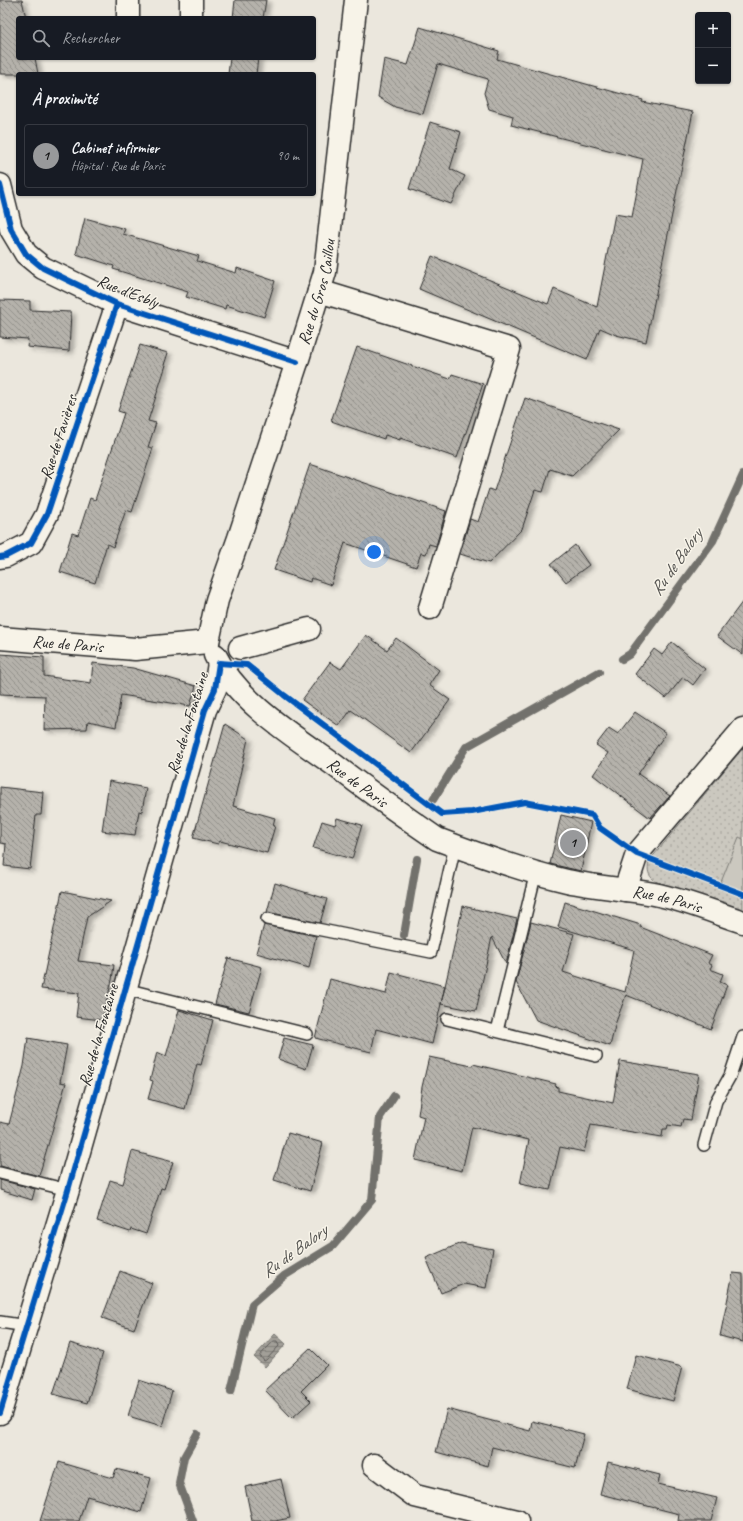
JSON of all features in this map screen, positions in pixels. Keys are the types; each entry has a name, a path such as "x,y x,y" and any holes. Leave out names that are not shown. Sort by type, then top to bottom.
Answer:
{"street":[{"path":"128,0 128,16"},
{"path":"191,0 191,16"},
{"name":"Rue du Gros Caillou","path":"208,642 218,600 297,362 325,272 356,0"},
{"name":"Rue d'Esbly","path":"0,185 11,229 26,254 43,268 117,304 297,362"},
{"path":"319,290 509,349 430,608"},
{"name":"Rue de Favières","path":"0,557 6,556 30,543 47,514 117,304"},
{"path":"240,648 309,628"},
{"name":"Rue de Paris","path":"0,638 135,649 208,642 219,663 238,688 264,714 437,839 567,881 653,894 687,902 743,922"},
{"name":"Rue de la Fontaine","path":"0,1413 68,1190 205,710 215,689 219,663"},
{"path":"625,890 637,854 743,729"},
{"path":"374,1465 415,1496 517,1521"}],"lane":[{"path":"268,919 431,952 455,846"},
{"path":"497,1032 536,872"},
{"path":"125,989 307,1034"},
{"path":"447,1019 596,1056"},
{"path":"704,1145 716,1101 730,1076 743,1037"},
{"path":"0,1173 68,1190"},
{"path":"0,1322 26,1326"}],"shaded area":[{"path":"743,748 743,912 655,881 649,875 648,868 649,861"},
{"path":"739,837 743,839 743,891 721,882"}],"water":[{"path":"275,1334 286,1344 265,1367 254,1357"}],"building":[{"path":"0,0 22,0 26,16 16,16 16,60 35,60 38,72 0,74"},
{"path":"235,0 266,0 263,16 233,16"},
{"path":"420,27 499,51 497,59 643,100 642,102 693,112 646,342 616,335 600,328 587,360 419,289 432,256 548,304 554,289 597,307 615,214 632,217 643,159 511,125 513,116 489,109 484,93 488,79 438,64 423,114 395,107 378,97 384,59 408,65"},
{"path":"230,60 258,60 256,72 228,72"},
{"path":"430,122 461,132 450,169 465,176 451,204 409,189"},
{"path":"85,218 125,229 123,234 199,256 197,261 236,273 237,268 275,281 264,317 226,305 225,309 186,297 188,292 113,269 114,266 76,254"},
{"path":"0,300 30,301 30,310 71,312 69,351 27,347 28,339 0,337"},
{"path":"140,345 168,353 164,365 166,365 148,421 156,423 148,447 153,448 132,512 126,510 113,547 107,544 95,583 60,572 72,533 78,535 90,498 95,500 124,413 118,411"},
{"path":"357,347 450,379 452,374 483,384 457,458 400,438 400,440 385,435 384,439 331,421"},
{"path":"525,398 619,430 572,476 550,469 543,492 535,490 522,529 489,563 460,554 470,519 478,522 489,489 494,491"},
{"path":"310,464 446,511 436,546 429,544 426,554 421,553 416,567 345,543 331,585 311,578 310,582 274,570"},
{"path":"575,545 589,565 566,582 551,564"},
{"path":"743,601 743,655 717,636"},
{"path":"366,635 387,650 396,638 439,670 429,685 450,700 411,753 351,710 339,726 302,700 330,662 341,669"},
{"path":"672,642 705,669 693,685 683,677 666,698 635,674 654,649 662,655"},
{"path":"0,654 44,657 44,676 91,683 93,663 133,668 196,686 190,706 121,695 116,727 88,721 87,729 44,730 45,696 0,694"},
{"path":"635,712 666,733 638,774 670,796 650,818 593,775 608,753 596,745 609,728 618,734"},
{"path":"225,724 248,739 233,806 275,818 273,825 275,826 267,853 220,841 218,844 193,838"},
{"path":"109,781 146,788 142,812 139,811 135,835 102,831"},
{"path":"0,787 43,792 41,815 36,815 30,869 4,866 6,844 0,843"},
{"path":"561,815 591,822 581,871 550,864"},
{"path":"337,818 362,825 352,859 313,848 322,821 335,825"},
{"path":"275,883 327,899 320,923 267,912"},
{"path":"62,891 111,901 87,917 78,961 114,965 112,980 102,1020 76,1017 79,993 41,989"},
{"path":"565,902 641,925 640,927 712,955 708,963 712,965 710,969 723,974 720,982 727,985 711,1029 626,995 616,1022 610,1046 536,1020 516,982 531,922 574,934 563,972 625,992 634,950 558,927"},
{"path":"463,906 517,919 506,964 492,937 476,1011 441,1004"},
{"path":"264,925 316,936 309,968 256,953"},
{"path":"228,958 262,967 249,1012 215,1004"},
{"path":"391,972 445,986 432,1044 376,1029 371,1052 315,1038 330,979 386,994"},
{"path":"179,1010 213,1020 201,1065 197,1064 185,1109 148,1099 153,1081 150,1080 157,1052 166,1056"},
{"path":"28,1038 67,1045 60,1082 66,1083 39,1176 0,1166 0,1122 9,1124 24,1066"},
{"path":"284,1038 313,1045 306,1069 278,1059"},
{"path":"429,1057 472,1066 473,1064 556,1084 555,1086 558,1087 558,1091 613,1103 620,1061 699,1074 691,1120 683,1119 681,1127 668,1125 667,1129 663,1129 662,1137 591,1125 584,1152 560,1147 550,1190 520,1184 529,1140 472,1127 462,1171 415,1160 424,1117 418,1115 422,1087"},
{"path":"288,1133 323,1143 310,1191 274,1180"},
{"path":"132,1151 173,1162 164,1189 161,1188 146,1234 131,1229 130,1232 97,1221 110,1180 123,1184"},
{"path":"0,1180 35,1189 32,1200 0,1190"},
{"path":"461,1243 493,1249 486,1288 464,1284 441,1293 426,1258"},
{"path":"120,1271 152,1283 134,1329 102,1318"},
{"path":"733,1273 743,1274 743,1342 720,1336"},
{"path":"70,1343 103,1353 87,1403 53,1394"},
{"path":"310,1348 327,1365 301,1391 311,1401 292,1418 265,1390"},
{"path":"636,1355 682,1367 673,1401 627,1389"},
{"path":"139,1380 172,1391 162,1426 128,1416"},
{"path":"447,1409 530,1431 532,1421 584,1434 575,1468 492,1447 488,1466 436,1452"},
{"path":"59,1462 113,1478 116,1469 151,1478 141,1512 87,1496 79,1521 40,1521"},
{"path":"608,1462 660,1475 658,1484 717,1498 711,1521 678,1521 679,1514 600,1494"},
{"path":"281,1479 290,1518 275,1521 252,1521 245,1487"}],"waterway":[{"name":"Ru de Balory","path":"622,659 630,654 713,541 743,475"},
{"name":"Ru de Balory","path":"433,800 466,747 599,672"},
{"name":"Ru de Balory","path":"404,935 417,859"},
{"name":"Ru de Balory","path":"231,1391 252,1304 284,1276 333,1246 372,1200 380,1117 394,1096"},
{"name":"Ru de Balory","path":"193,1521 179,1483 184,1457 197,1434"}],"cycle path":[{"path":"0,185 11,229 26,254 43,268 117,304 297,362"},
{"path":"0,557 6,556 31,543 47,514 117,304"},
{"path":"0,1413 68,1190 205,710 215,689 219,663 247,665 284,695 442,814 472,812 525,802 592,815 600,828 637,854 743,894"}],"place":[{"name":"Cabinet infirmier","path":"573,843"}]}
